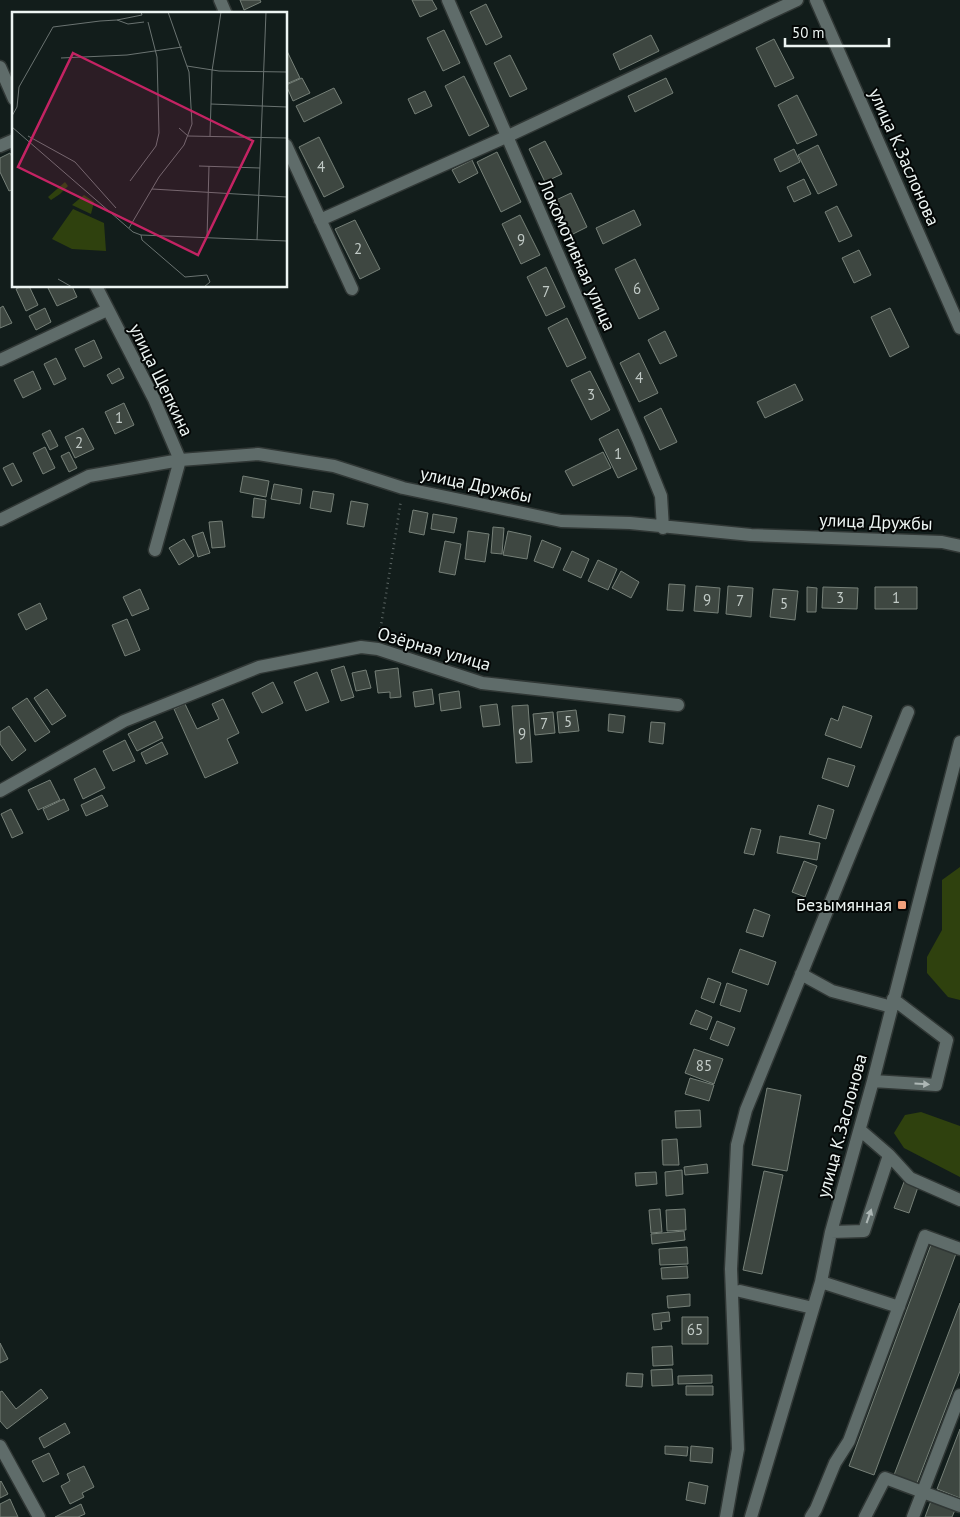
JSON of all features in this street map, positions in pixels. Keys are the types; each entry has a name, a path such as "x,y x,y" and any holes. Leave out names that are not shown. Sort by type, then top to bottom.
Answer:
{"street":[{"path":"220,0 225,12"},
{"name":"Локомотивная улица","path":"448,0 638,439 661,496 663,528"},
{"path":"320,220 506,137 797,0"},
{"name":"улица К.Заслонова","path":"816,0 960,328"},
{"path":"0,67 12,94"},
{"path":"0,146 12,141"},
{"path":"288,149 352,288"},
{"name":"улица Щепкина","path":"97,288 154,399 180,460 155,550"},
{"path":"0,360 107,310"},
{"name":"улица Дружбы","path":"0,520 89,476 180,460 258,454 334,466 403,488 561,521 630,523 663,528 751,535 942,542 960,546"},
{"name":"Озёрная улица","path":"0,790 124,721 260,667 361,647 378,649 482,682 678,705"},
{"path":"751,1517 727,1514 738,1449 731,1269 737,1145 746,1110 908,712"},
{"name":"улица К.Заслонова","path":"751,1517 821,1282 831,1232 873,1081 960,742"},
{"path":"801,974 832,991 893,1003 947,1040 936,1084 873,1081"},
{"path":"860,1130 889,1155 910,1178 960,1200"},
{"path":"831,1232 864,1231 889,1155"},
{"path":"811,1517 849,1440 925,1236 960,1249"},
{"path":"821,1282 899,1307"},
{"path":"740,1291 813,1308"},
{"path":"912,1517 960,1395"},
{"path":"0,1446 39,1517"},
{"path":"865,1517 885,1478 960,1506"}],"path":[{"path":"378,649 403,488"}],"green space":[{"path":"960,867 960,1000 948,997 927,973 927,957 942,930 942,880"},
{"path":"921,1112 960,1126 960,1177 904,1148 894,1133 905,1115"}],"building":[{"path":"240,0 260,0 261,2 244,10"},
{"path":"412,0 432,0 437,9 420,17"},
{"path":"486,4 502,37 486,45 470,12"},
{"path":"444,30 460,63 443,71 427,38"},
{"path":"651,35 659,51 620,70 613,54"},
{"path":"774,39 794,78 775,87 756,48"},
{"path":"288,53 300,78 288,83"},
{"path":"510,55 527,89 510,97 494,63"},
{"path":"464,76 489,126 469,136 445,86"},
{"path":"302,78 310,93 293,101 288,90 288,84"},
{"path":"666,78 673,93 635,112 628,96"},
{"path":"334,88 342,103 304,122 296,106"},
{"path":"425,91 432,106 415,114 408,99"},
{"path":"797,95 817,135 797,144 778,105"},
{"path":"319,137 344,187 324,197 299,147"},
{"path":"545,141 562,174 545,182 529,149"},
{"path":"818,145 837,185 818,194 798,155"},
{"path":"794,149 800,162 780,172 774,159"},
{"path":"497,152 521,202 501,212 477,162"},
{"path":"10,153 12,157 12,190 9,191 0,172 0,158"},
{"path":"472,160 478,173 459,183 452,170"},
{"path":"804,179 811,194 794,202 787,187"},
{"path":"571,193 587,227 571,235 554,201"},
{"path":"837,206 852,236 839,242 825,212"},
{"path":"634,210 641,225 603,244 596,228"},
{"path":"520,215 540,255 521,264 502,224"},
{"path":"355,220 380,269 360,279 335,229"},
{"path":"859,250 871,275 854,283 842,258"},
{"path":"635,259 659,309 639,319 615,269"},
{"path":"546,267 565,307 546,316 527,277"},
{"path":"30,288 38,305 26,311 16,289"},
{"path":"48,288 73,288 77,297 57,306"},
{"path":"3,306 12,323 0,328 0,308"},
{"path":"45,308 51,322 36,330 29,316"},
{"path":"890,308 909,347 890,357 871,317"},
{"path":"567,318 586,358 567,367 548,328"},
{"path":"665,331 677,356 660,364 648,340"},
{"path":"94,340 102,358 84,367 75,349"},
{"path":"639,353 658,393 639,402 620,363"},
{"path":"56,358 66,379 54,385 44,364"},
{"path":"119,368 124,378 112,384 107,375"},
{"path":"33,371 41,389 23,398 14,380"},
{"path":"590,371 610,410 591,420 571,380"},
{"path":"795,384 803,400 765,418 757,402"},
{"path":"124,403 134,425 115,434 105,412"},
{"path":"661,408 677,442 660,450 644,417"},
{"path":"83,428 94,449 75,458 65,437"},
{"path":"618,429 637,469 618,478 599,439"},
{"path":"50,430 58,446 50,450 42,434"},
{"path":"45,447 55,468 43,474 33,453"},
{"path":"69,452 77,468 69,472 61,456"},
{"path":"603,452 611,468 573,486 565,471"},
{"path":"13,463 22,481 12,486 3,468"},
{"path":"243,476 269,481 266,497 240,492"},
{"path":"274,484 302,489 300,504 271,499"},
{"path":"313,491 334,494 331,512 310,508"},
{"path":"254,498 266,500 264,518 252,517"},
{"path":"351,501 368,504 364,527 347,524"},
{"path":"413,510 428,513 424,535 409,532"},
{"path":"433,514 457,518 454,533 431,529"},
{"path":"222,521 225,547 212,548 209,522"},
{"path":"493,527 504,528 502,554 491,553"},
{"path":"468,531 489,534 485,562 465,559"},
{"path":"508,531 531,536 527,559 503,555"},
{"path":"203,532 210,553 198,557 192,536"},
{"path":"184,539 194,556 179,565 169,548"},
{"path":"542,540 561,548 553,568 534,561"},
{"path":"445,541 461,544 455,575 439,572"},
{"path":"572,551 589,559 581,578 563,570"},
{"path":"598,560 617,569 608,590 588,581"},
{"path":"621,571 639,582 631,598 612,588"},
{"path":"669,584 685,585 683,611 667,610"},
{"path":"696,586 720,588 718,613 694,611"},
{"path":"728,586 753,588 751,617 726,614"},
{"path":"807,587 817,588 816,612 807,612"},
{"path":"823,587 858,588 857,609 822,608"},
{"path":"875,587 917,587 917,609 875,609"},
{"path":"140,589 149,609 132,616 123,597"},
{"path":"773,589 798,591 795,620 770,617"},
{"path":"40,603 47,619 26,630 18,614"},
{"path":"127,619 140,650 125,656 112,625"},
{"path":"344,666 354,697 341,701 331,670"},
{"path":"398,668 401,697 390,698 390,692 378,693 375,671"},
{"path":"366,670 371,688 356,691 352,673"},
{"path":"317,672 329,702 306,711 294,682"},
{"path":"273,682 283,703 262,713 252,693"},
{"path":"47,689 66,716 52,725 34,698"},
{"path":"432,689 434,704 415,707 413,692"},
{"path":"459,691 461,708 441,711 439,694"},
{"path":"27,698 50,732 35,742 12,708"},
{"path":"223,699 239,733 227,739 238,763 205,778 174,709 185,704 197,729 219,719 212,704"},
{"path":"497,704 500,725 483,727 480,706"},
{"path":"528,705 532,762 516,763 512,706"},
{"path":"843,706 872,716 861,748 825,735 831,718 838,721"},
{"path":"576,710 579,731 559,733 557,712"},
{"path":"553,712 555,733 535,735 533,714"},
{"path":"609,714 625,716 623,733 608,731"},
{"path":"155,721 163,738 137,751 128,734"},
{"path":"651,722 665,723 663,744 649,742"},
{"path":"9,726 26,750 12,761 0,744 0,732"},
{"path":"125,740 135,761 113,771 103,751"},
{"path":"162,742 168,754 146,764 141,753"},
{"path":"828,758 855,766 848,787 822,778"},
{"path":"95,768 105,788 83,799 74,779"},
{"path":"50,780 60,800 38,810 28,790"},
{"path":"102,795 108,806 86,816 81,805"},
{"path":"64,799 69,810 48,820 43,809"},
{"path":"818,805 834,810 826,839 809,834"},
{"path":"11,809 23,833 12,838 1,814"},
{"path":"751,828 761,830 754,855 744,853"},
{"path":"780,836 820,843 817,860 777,853"},
{"path":"804,861 817,866 805,897 792,892"},
{"path":"754,909 770,915 763,937 746,932"},
{"path":"740,949 776,962 768,985 732,972"},
{"path":"708,978 721,983 714,1003 701,998"},
{"path":"727,983 747,990 740,1012 720,1005"},
{"path":"696,1010 712,1017 707,1030 690,1024"},
{"path":"717,1021 735,1028 728,1046 710,1039"},
{"path":"694,1049 723,1059 714,1084 685,1073"},
{"path":"690,1078 714,1085 709,1101 685,1094"},
{"path":"767,1088 801,1095 787,1171 752,1165"},
{"path":"700,1110 701,1127 676,1128 675,1111"},
{"path":"677,1139 679,1165 663,1165 662,1140"},
{"path":"707,1164 708,1173 685,1175 684,1167"},
{"path":"682,1170 683,1194 666,1196 665,1172"},
{"path":"764,1171 783,1175 762,1274 743,1270"},
{"path":"656,1172 657,1184 636,1186 635,1173"},
{"path":"904,1182 918,1187 909,1213 894,1208"},
{"path":"660,1209 662,1232 651,1233 649,1210"},
{"path":"685,1209 686,1230 667,1231 666,1210"},
{"path":"684,1231 685,1240 652,1244 651,1234"},
{"path":"932,1242 957,1251 874,1475 849,1466"},
{"path":"687,1247 688,1264 660,1265 659,1249"},
{"path":"687,1266 688,1278 662,1279 661,1268"},
{"path":"690,1294 690,1306 668,1308 667,1296"},
{"path":"960,1303 960,1371 917,1483 894,1475"},
{"path":"669,1312 670,1321 661,1322 662,1329 654,1330 652,1314"},
{"path":"682,1317 708,1317 708,1344 682,1344"},
{"path":"0,1343 8,1359 0,1363"},
{"path":"672,1346 673,1365 653,1366 652,1347"},
{"path":"672,1369 673,1385 652,1386 651,1370"},
{"path":"627,1373 643,1374 642,1387 626,1386"},
{"path":"712,1375 712,1383 678,1384 678,1376"},
{"path":"686,1386 713,1386 713,1395 686,1395"},
{"path":"41,1389 48,1398 7,1429 0,1421 0,1392 2,1391 16,1409"},
{"path":"65,1423 70,1433 44,1448 39,1438"},
{"path":"960,1429 960,1498 937,1489"},
{"path":"665,1446 688,1447 687,1456 665,1454"},
{"path":"691,1446 713,1448 712,1463 690,1461"},
{"path":"49,1453 59,1474 43,1482 32,1461"},
{"path":"84,1466 94,1487 82,1493 84,1497 70,1504 61,1486 70,1481 67,1474"},
{"path":"0,1482 8,1494 0,1498"},
{"path":"689,1482 708,1486 705,1504 686,1500"},
{"path":"10,1499 18,1517 0,1517 0,1504"},
{"path":"931,1501 955,1510 952,1517 925,1517"},
{"path":"81,1504 85,1514 78,1517 55,1517"}],"place":[{"name":"Безымянная","path":"902,905"}]}
